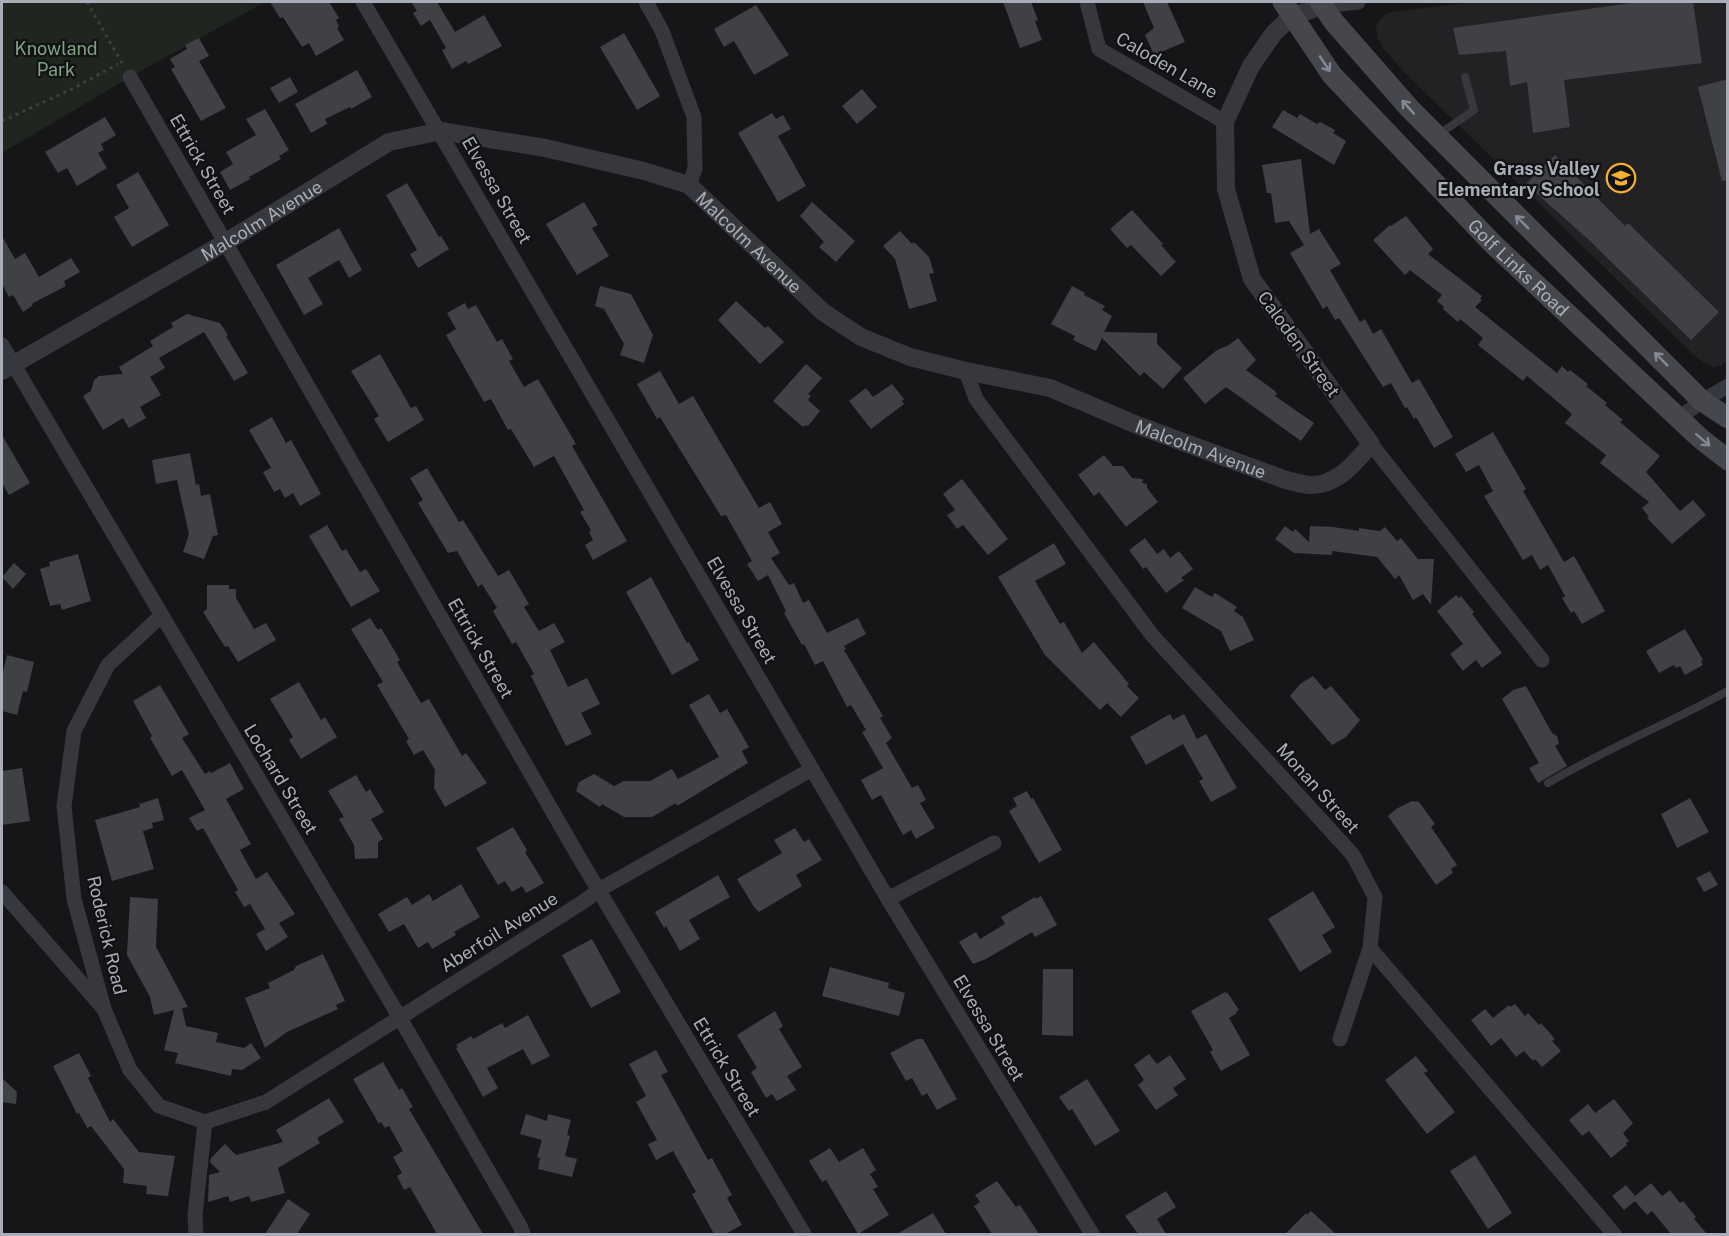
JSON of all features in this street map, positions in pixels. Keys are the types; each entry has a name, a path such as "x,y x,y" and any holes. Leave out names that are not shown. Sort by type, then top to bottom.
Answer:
{"main road":[{"name":"Golf Links Road","path":"1321,4 1410,109 1702,401 1728,418"},
{"name":"Golf Links Road","path":"1288,9 1332,75 1493,244 1679,418 1728,460"}],"street":[{"name":"Elvessa Street","path":"363,2 441,131 888,899 1092,1234"},
{"path":"645,2 662,31 694,117 695,169 689,185"},
{"name":"Caloden Lane","path":"1087,2 1099,49 1225,122"},
{"path":"1321,4 1358,2"},
{"name":"Caloden Street","path":"1321,4 1288,9 1251,66 1225,122 1226,189 1252,279 1371,444 1542,660"},
{"name":"Ettrick Street","path":"130,77 577,854 804,1234"},
{"name":"Malcolm Avenue","path":"7,368 226,242 389,142 441,131 545,148 644,171 689,185 823,312 861,337 910,357 1050,388 1214,455 1286,480 1311,485 1335,479 1356,462 1371,444"},
{"name":"Lochard Street","path":"2,345 7,368 162,615 400,1018 520,1226 522,1234"},
{"name":"Monan Street","path":"966,371 976,399 1152,635 1353,855 1375,897 1370,948 1340,1039"},
{"path":"1679,418 1728,386"},
{"name":"Roderick Road","path":"104,1009 74,899 65,818 64,806 74,730 108,665 162,615"},
{"name":"Aberfoil Avenue","path":"205,1122 266,1102 599,890 812,769"},
{"path":"888,899 994,843"},
{"path":"2,892 104,1009 130,1070 159,1106 205,1122 195,1215 196,1234"},
{"path":"1370,948 1614,1234"}],"lane":[{"path":"1437,136 1474,110 1465,77"},
{"path":"1548,783 1617,745 1673,720 1728,690"}],"path":[{"path":"87,2 130,77"},
{"path":"2,121 72,89 122,62"}],"shaded area":[{"name":"Grass Valley Elementary School","path":"1476,2 1727,2 1727,361 1722,365 1713,367 1693,354 1404,72 1378,39 1376,25 1390,12"}],"green space":[{"name":"Knowland Park","path":"2,2 265,2 130,77 2,153"}],"building":[{"path":"270,2 329,2 339,18 336,20 339,26 337,28 344,40 316,56 309,43 302,47 283,17 280,18"},
{"path":"411,2 437,2 455,32 484,15 502,46 468,64 466,61 452,69 442,50 446,48 430,20 421,26 413,13 417,11"},
{"path":"1003,2 1031,2 1042,40 1020,48"},
{"path":"1143,2 1167,2 1185,42 1154,55 1145,35 1154,28"},
{"path":"1638,2 1693,2 1702,63 1564,80 1570,127 1533,133 1527,82 1510,86 1506,51 1459,55 1453,28"},
{"path":"756,5 789,55 754,75 734,41 724,47 714,29"},
{"path":"624,33 660,96 637,110 600,47"},
{"path":"199,38 209,56 199,61 226,108 201,121 171,69 175,67 170,59 187,49 185,45"},
{"path":"357,70 372,97 351,109 350,107 325,119 327,124 311,133 295,104"},
{"path":"290,77 298,92 279,103 270,88"},
{"path":"1728,79 1728,180 1722,181 1698,87"},
{"path":"862,89 877,107 857,124 842,106"},
{"path":"265,109 289,150 279,156 281,159 230,190 220,172 233,164 226,152 256,135 246,119"},
{"path":"1283,110 1297,118 1300,114 1317,124 1320,122 1335,130 1333,133 1346,141 1334,165 1272,127"},
{"path":"772,113 776,119 783,115 791,129 778,136 806,186 778,202 738,133"},
{"path":"105,117 116,135 101,144 104,150 98,153 107,168 77,186 67,168 58,173 45,152"},
{"path":"1555,155 1625,226 1628,223 1719,312 1691,340 1588,239 1526,184"},
{"path":"1301,159 1310,234 1319,229 1341,264 1330,270 1360,322 1365,319 1373,334 1381,329 1412,383 1419,379 1453,437 1434,448 1416,417 1414,419 1407,407 1405,408 1391,383 1383,387 1339,318 1335,320 1327,306 1323,309 1290,253 1304,245 1289,221 1275,223 1271,193 1267,193 1262,165"},
{"path":"138,172 169,225 132,247 114,217 129,208 116,185"},
{"path":"407,183 439,237 441,236 449,249 418,268 410,254 417,250 386,195"},
{"path":"584,202 598,225 592,228 609,256 577,275 546,224"},
{"path":"812,202 855,241 836,262 819,247 824,242 800,216"},
{"path":"1132,210 1176,262 1161,276 1131,245 1127,248 1110,229"},
{"path":"1406,216 1433,249 1428,254 1482,296 1480,299 1482,300 1475,307 1557,373 1562,366 1588,384 1586,386 1623,420 1620,422 1660,456 1646,472 1680,511 1693,500 1706,515 1672,544 1647,518 1649,517 1642,508 1649,502 1600,463 1606,455 1565,423 1572,414 1527,376 1523,381 1478,345 1483,338 1460,319 1458,322 1443,309 1444,307 1437,301 1442,295 1410,270 1405,275 1373,240 1390,225"},
{"path":"339,228 362,270 349,278 339,260 308,278 323,304 304,315 276,265"},
{"path":"900,231 929,257 934,273 929,274 937,301 909,309 895,259 883,246"},
{"path":"2,236 15,259 25,253 39,277 71,258 80,272 64,281 66,286 33,303 23,312 13,295 9,297 2,284"},
{"path":"600,286 631,294 653,335 644,363 620,355 624,344 604,309 595,306"},
{"path":"1072,286 1105,306 1102,310 1112,316 1104,332 1157,333 1157,344 1182,368 1163,389 1144,372 1140,376 1102,338 1096,351 1073,340 1075,336 1051,324"},
{"path":"736,301 784,342 760,364 718,320"},
{"path":"465,303 468,309 476,305 497,342 502,339 513,359 509,361 524,387 538,379 576,444 572,446 627,541 593,560 585,545 593,540 589,532 591,530 580,512 584,510 554,456 534,467 511,429 508,430 491,399 484,402 446,335 456,329 447,313"},
{"path":"187,314 220,323 248,373 234,381 204,332 159,358 165,368 150,377 161,395 140,407 146,418 129,428 123,418 103,430 83,396 91,391 94,380 99,376 123,374 119,367 153,346 150,341 173,327 171,323"},
{"path":"1238,338 1256,360 1246,370 1275,391 1277,394 1275,396 1314,423 1301,441 1226,387 1205,404 1183,378 1217,350"},
{"path":"380,354 411,408 416,406 424,420 388,442 374,419 379,416 351,371"},
{"path":"806,364 822,378 808,394 811,396 808,400 820,411 808,426 803,427 773,401"},
{"path":"660,371 679,404 693,396 759,508 770,502 782,524 768,532 780,553 771,558 789,585 794,583 803,603 809,600 827,633 858,618 866,634 844,646 846,649 844,650 883,716 880,718 892,738 886,743 912,788 918,785 926,800 920,803 935,828 916,839 911,830 903,835 881,795 872,800 861,780 883,768 862,732 866,730 851,705 847,707 823,661 815,665 804,644 802,645 784,613 786,611 768,575 758,581 747,564 752,561 726,515 721,516 660,417 657,419 637,384"},
{"path":"892,384 904,399 902,401 904,404 871,429 849,401 866,388 873,397"},
{"path":"272,417 286,443 291,440 321,494 300,506 293,493 285,498 280,489 274,492 263,472 271,468 249,430"},
{"path":"1493,432 1526,489 1523,491 1564,562 1574,556 1605,611 1582,624 1574,611 1571,613 1562,598 1565,596 1548,565 1540,570 1532,555 1523,560 1484,496 1493,491 1479,465 1466,472 1455,454"},
{"path":"2,435 30,483 9,495 2,483"},
{"path":"190,453 196,485 199,484 201,496 210,494 218,535 213,536 204,559 183,552 189,534 177,480 156,484 152,460"},
{"path":"1104,455 1113,466 1123,466 1132,478 1143,479 1142,483 1147,484 1147,488 1158,502 1126,527 1099,492 1094,496 1078,475"},
{"path":"427,468 459,522 463,520 498,576 509,570 529,604 524,607 539,631 554,623 565,642 550,650 568,687 587,678 600,704 581,713 592,734 566,746 531,676 534,674 516,642 512,644 493,611 497,608 482,584 478,587 457,551 448,553 418,503 423,500 410,478"},
{"path":"962,479 1008,539 988,555 963,525 957,529 947,515 955,510 943,494"},
{"path":"327,525 342,551 346,549 360,572 366,569 380,591 351,607 309,536"},
{"path":"1285,526 1293,532 1295,529 1309,542 1310,526 1359,531 1359,528 1380,531 1385,527 1397,541 1401,538 1418,559 1434,559 1431,605 1423,594 1413,600 1399,575 1395,579 1377,557 1332,551 1332,555 1294,553 1275,539"},
{"path":"1145,538 1157,554 1164,549 1170,558 1179,551 1193,569 1181,578 1184,580 1166,593 1129,550"},
{"path":"1054,543 1066,564 1035,581 1060,624 1064,622 1082,653 1094,642 1129,684 1127,686 1139,698 1121,717 1107,703 1100,710 1045,655 998,577"},
{"path":"78,554 91,601 62,610 60,604 50,606 40,569 50,566 49,562"},
{"path":"14,563 26,574 13,589 2,577"},
{"path":"651,577 687,643 689,642 699,660 672,675 626,592"},
{"path":"207,585 229,585 229,589 236,589 236,598 254,629 266,623 276,640 238,662 228,646 225,647 203,612 207,609"},
{"path":"1195,587 1212,597 1215,593 1237,607 1234,611 1243,617 1254,640 1230,651 1221,631 1182,608"},
{"path":"1456,595 1459,598 1461,596 1474,612 1472,614 1502,653 1482,668 1476,660 1463,671 1450,654 1463,644 1437,611"},
{"path":"370,618 378,630 381,628 400,660 397,662 421,703 429,699 462,756 466,753 487,783 445,807 434,788 435,770 423,750 414,755 406,741 409,739 377,685 383,682 351,629"},
{"path":"1685,629 1703,660 1701,661 1703,665 1685,675 1680,666 1676,668 1674,665 1659,673 1646,651"},
{"path":"7,655 34,662 27,692 23,691 17,715 2,711 2,676"},
{"path":"1313,676 1325,690 1331,686 1360,720 1346,737 1332,745 1290,696 1300,684"},
{"path":"299,682 321,720 325,717 337,737 301,759 289,740 293,737 270,699"},
{"path":"160,685 189,734 182,738 205,774 230,763 244,789 226,799 251,844 240,850 256,879 267,872 295,914 279,923 288,937 266,951 256,934 265,929 250,904 244,907 235,892 238,890 203,828 197,831 189,818 205,810 182,770 172,776 150,738 152,736 133,701"},
{"path":"1526,686 1552,733 1557,736 1559,744 1555,746 1567,766 1538,783 1529,768 1539,763 1502,699 1513,690"},
{"path":"709,694 720,713 727,709 749,747 742,751 748,763 677,806 676,803 652,817 624,817 602,804 600,807 576,791 579,782 594,774 614,786 624,781 650,781 672,769 678,779 719,757 689,705"},
{"path":"1170,714 1173,720 1184,714 1197,739 1206,734 1237,788 1211,802 1199,781 1203,779 1183,744 1146,765 1130,737"},
{"path":"22,768 30,821 2,825 2,771"},
{"path":"356,775 366,792 370,789 384,812 371,819 383,839 378,842 378,858 355,859 354,845 339,819 344,817 328,791"},
{"path":"1027,791 1062,850 1039,863 1009,811 1017,806 1013,798"},
{"path":"158,798 164,820 152,823 153,828 143,831 154,869 112,881 95,820 140,807 139,804"},
{"path":"1690,798 1709,832 1677,848 1661,814"},
{"path":"1412,801 1419,802 1435,824 1431,827 1457,865 1451,869 1453,873 1436,885 1388,816"},
{"path":"513,827 544,883 526,893 522,886 512,892 505,881 498,885 476,848"},
{"path":"795,828 804,842 809,839 822,860 796,875 802,886 759,912 737,879 782,853 774,840"},
{"path":"1710,871 1718,885 1704,892 1696,878"},
{"path":"718,875 730,897 689,920 700,939 680,951 655,912"},
{"path":"461,884 480,917 454,932 456,935 432,949 428,942 418,948 404,924 389,932 378,914 407,897 412,905 429,894 433,901"},
{"path":"1313,891 1335,927 1322,935 1332,952 1300,972 1268,919"},
{"path":"1041,896 1057,925 1035,937 1032,932 986,959 973,964 959,942 976,932 980,939 1005,924 1001,917 1035,897 1035,899"},
{"path":"130,897 158,899 156,947 188,1007 182,1008 186,1026 218,1033 216,1042 244,1048 251,1043 261,1058 242,1070 232,1069 231,1076 175,1063 178,1053 164,1050 174,1010 154,1015 150,997 127,955"},
{"path":"592,939 621,992 591,1008 562,955"},
{"path":"323,954 345,1001 336,1005 338,1009 287,1032 265,1048 245,998 270,988 268,983 294,970 296,966"},
{"path":"830,967 889,983 888,988 905,993 899,1016 822,996"},
{"path":"1043,969 1073,969 1073,1036 1042,1035"},
{"path":"1225,992 1239,1010 1229,1018 1250,1055 1221,1071 1210,1052 1213,1050 1191,1011"},
{"path":"1515,1004 1525,1016 1528,1013 1539,1025 1541,1023 1555,1039 1552,1041 1561,1051 1542,1067 1524,1051 1516,1057 1501,1038 1491,1046 1471,1020 1485,1009 1493,1018 1509,1005 1510,1007"},
{"path":"775,1011 783,1026 779,1029 802,1067 787,1076 796,1090 777,1101 772,1094 766,1098 751,1072 757,1068 737,1035"},
{"path":"528,1015 550,1056 532,1065 523,1049 487,1068 498,1088 483,1097 456,1045 471,1036 473,1039 502,1023 505,1028"},
{"path":"917,1039 923,1039 957,1099 937,1110 927,1093 922,1096 912,1078 906,1081 890,1053"},
{"path":"656,1050 668,1072 661,1075 708,1160 712,1158 732,1195 727,1198 742,1225 725,1234 714,1234 692,1194 696,1192 673,1151 656,1160 648,1144 657,1140 636,1102 646,1096 629,1064"},
{"path":"79,1053 91,1076 88,1078 110,1122 113,1119 139,1152 175,1156 168,1196 146,1194 147,1186 123,1183 124,1169 91,1126 87,1128 79,1113 77,1114 53,1066"},
{"path":"1149,1054 1157,1064 1170,1055 1186,1079 1173,1088 1178,1095 1156,1110 1138,1085 1144,1080 1134,1065"},
{"path":"1416,1056 1428,1071 1424,1073 1455,1112 1427,1134 1385,1080"},
{"path":"383,1062 399,1090 402,1088 413,1107 409,1109 483,1234 437,1234 410,1187 404,1190 397,1176 402,1173 393,1157 403,1151 389,1126 385,1128 381,1122 379,1124 353,1079"},
{"path":"2,1078 17,1092 16,1104 2,1102"},
{"path":"1087,1079 1120,1131 1095,1146 1072,1109 1069,1111 1059,1097"},
{"path":"329,1098 344,1122 317,1138 320,1143 278,1168 285,1193 251,1202 249,1196 230,1202 228,1196 208,1202 209,1175 220,1172 210,1162 211,1158 225,1144 236,1155 283,1142 276,1130"},
{"path":"1614,1099 1633,1123 1623,1133 1629,1141 1627,1145 1611,1158 1589,1131 1582,1136 1569,1120 1588,1104 1595,1113"},
{"path":"526,1114 547,1121 548,1114 571,1120 565,1156 577,1159 572,1177 538,1169 540,1158 537,1157 542,1140 520,1134"},
{"path":"830,1148 839,1162 863,1148 876,1170 870,1174 878,1187 873,1189 889,1215 858,1234 826,1180 822,1182 809,1161"},
{"path":"1475,1155 1512,1213 1488,1229 1450,1171"},
{"path":"997,1181 1016,1207 1020,1205 1039,1234 992,1234 974,1206 980,1202 975,1195"},
{"path":"1651,1183 1662,1196 1670,1190 1680,1203 1683,1201 1707,1234 1671,1234 1652,1211 1647,1215 1635,1201 1624,1210 1612,1196 1626,1185 1635,1196"},
{"path":"1166,1191 1176,1207 1157,1219 1166,1234 1138,1234 1125,1216"},
{"path":"288,1199 310,1214 297,1234 265,1234"},
{"path":"1311,1211 1336,1234 1285,1234 1306,1213 1307,1215"},
{"path":"933,1213 946,1234 897,1234"}],"place":[{"name":"Grass Valley Elementary School","path":"1621,178"}]}
